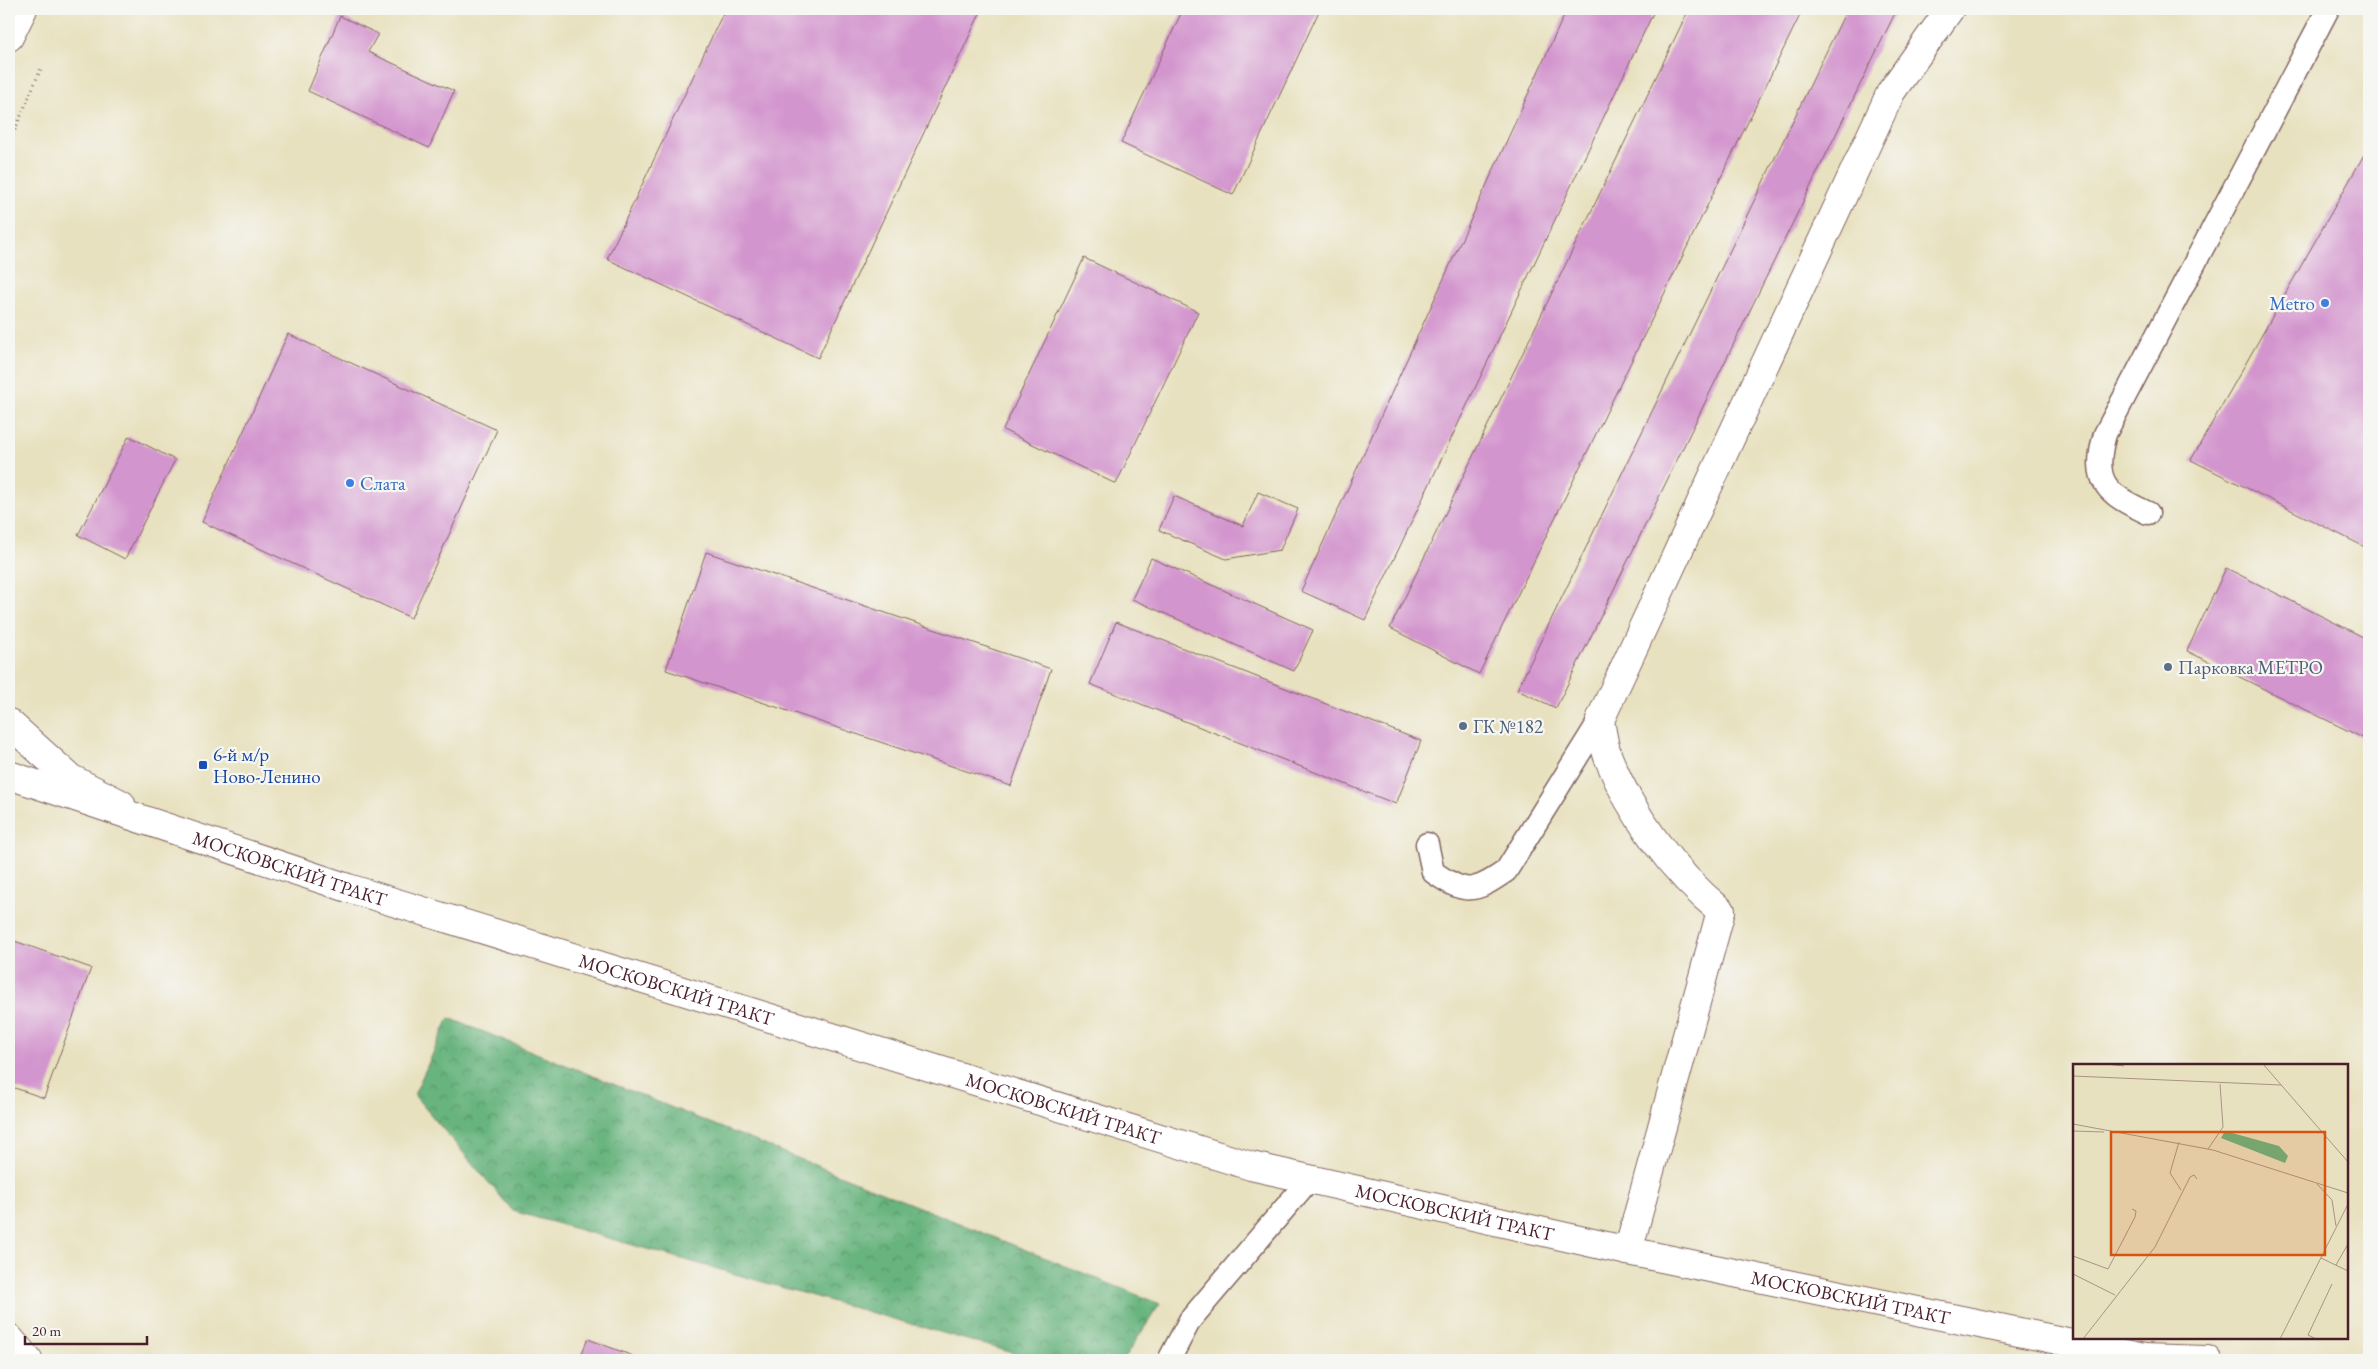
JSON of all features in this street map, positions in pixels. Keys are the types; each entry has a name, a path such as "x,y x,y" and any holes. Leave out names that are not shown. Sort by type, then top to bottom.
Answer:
{"main road":[{"path":"9,37 23,9"},
{"path":"1628,1251 1721,911 1697,892 1674,867 1637,812 1621,786 1608,756 1600,720 1891,92 1950,9"},
{"path":"9,723 70,778 169,829"},
{"name":"МОСКОВСКИЙ ТРАКТ","path":"9,775 405,906 1251,1166 1308,1181 1628,1251 2148,1359 2207,1360"},
{"path":"9,1338 28,1360"}],"lane":[{"path":"2148,513 2119,500 2105,485 2100,466 2105,434 2328,9"},
{"path":"1427,844 1433,872 1455,887 1482,887 1506,871 1600,720"},
{"path":"1169,1360 1190,1320 1308,1181"}],"path":[{"path":"9,144 42,66"}],"green space":[{"path":"449,1018 1160,1304 1123,1360 1038,1360 513,1211 414,1095"}],"building":[{"path":"411,9 425,9 423,14"},
{"path":"725,9 982,9 818,358 607,259"},
{"path":"1183,9 1320,9 1233,195 1121,143"},
{"path":"1567,9 1655,9 1365,620 1301,591"},
{"path":"1689,9 1803,9 1479,674 1390,628"},
{"path":"1847,9 1897,9 1556,708 1517,690"},
{"path":"340,16 378,34 368,52 454,91 429,148 308,91"},
{"name":"Metro","path":"2369,146 2369,549 2191,460"},
{"path":"1084,258 1198,312 1116,484 1003,430"},
{"path":"288,334 497,430 411,618 202,522"},
{"path":"129,436 175,460 125,559 78,535"},
{"path":"1258,492 1298,509 1280,550 1226,559 1159,530 1174,496 1243,526"},
{"path":"706,552 1051,669 1011,786 666,670"},
{"path":"1151,558 1313,630 1294,671 1132,599"},
{"path":"2226,568 2369,640 2369,741 2187,651"},
{"path":"1116,622 1421,741 1396,804 1090,684"},
{"path":"9,939 91,968 44,1098 9,1086"},
{"path":"588,1339 633,1356 631,1360 579,1360"}],"place":[{"name":"Metro","path":"2325,303"},
{"name":"Слата","path":"350,483"},
{"name":"Парковка МЕТРО","path":"2168,667"},
{"name":"ГК №182","path":"1463,726"},
{"name":"6-й м/р Ново-Ленино","path":"203,765"}]}
